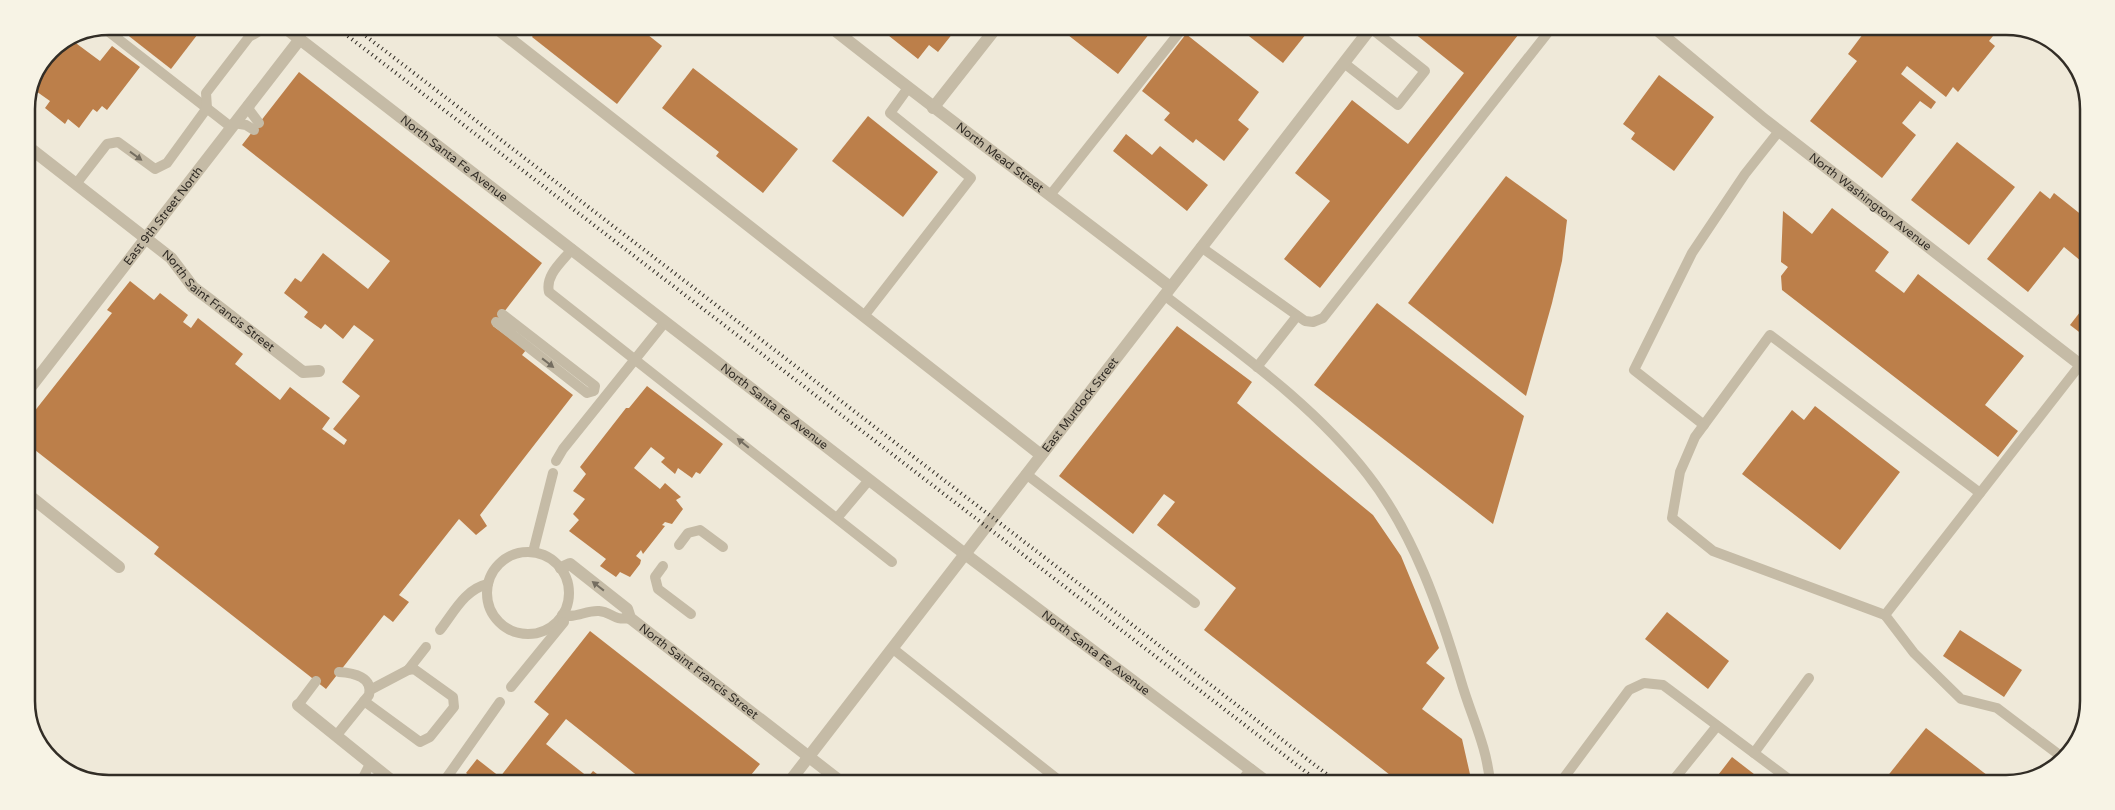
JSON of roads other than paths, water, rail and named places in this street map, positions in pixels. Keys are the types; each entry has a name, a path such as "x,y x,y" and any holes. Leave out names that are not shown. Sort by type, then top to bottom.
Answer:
{"street":[{"name":"North Santa Fe Avenue","path":"295,35 965,554 1258,775"},
{"path":"505,35 1041,454"},
{"name":"North Mead Street","path":"841,35 933,108 1051,194 1167,291"},
{"path":"933,108 990,35"},
{"name":"East Murdock Street","path":"794,775 1201,246 1366,35"},
{"name":"North Washington Avenue","path":"1664,35 1779,131 2080,364"},
{"name":"East 9th Street North","path":"35,381 300,39"},
{"name":"North Saint Francis Street","path":"35,152 171,258 193,287 303,372 319,371"},
{"path":"35,500 119,566"},
{"name":"North Saint Francis Street","path":"560,568 570,564 627,609 630,618 832,775"},
{"path":"298,705 384,775"},
{"path":"1247,775 1251,770"}],"lane":[{"path":"113,35 233,126 257,126 248,105"},
{"path":"76,184 107,144 118,142 155,169 167,163 207,108 206,93 249,37 253,35"},
{"path":"1051,194 1177,35"},
{"path":"1344,63 1398,105 1425,71 1379,35"},
{"path":"1201,246 1305,321 1313,322 1323,318 1546,35"},
{"path":"864,316 971,178 890,113 908,88"},
{"path":"1704,424 1634,370 1692,253 1745,174 1779,131"},
{"path":"572,249 547,283 549,292 636,358 892,562"},
{"path":"1167,291 1257,366 1328,429 1368,475 1391,509 1412,549 1448,637 1486,752 1489,775"},
{"path":"1257,366 1297,316"},
{"path":"499,318 536,346 586,393 594,391 603,398"},
{"path":"556,462 563,449 665,322"},
{"path":"1980,493 1770,335 1704,424 1680,472 1672,518 1713,550 1885,615 1914,653 1961,699 1997,708 2057,754"},
{"path":"1885,615 1980,493 2080,372"},
{"path":"533,552 553,473"},
{"path":"1026,474 1195,603"},
{"path":"837,518 869,480"},
{"path":"679,544 688,533 700,530 723,547"},
{"path":"511,687 565,616 569,588 560,568 546,556 533,552 519,553 506,558 496,567 488,584 489,605 495,617 504,626 516,632 528,634 541,631 565,616 596,610 618,619 630,618"},
{"path":"663,566 655,577 658,589 691,614"},
{"path":"440,630 468,593 479,586 488,584"},
{"path":"408,670 426,648"},
{"path":"892,648 1052,775"},
{"path":"336,736 364,701 370,690 408,670 414,669 453,697 454,707 430,737 420,742 364,701"},
{"path":"339,672 362,677 367,680 370,690"},
{"path":"1754,753 1809,678"},
{"path":"298,705 316,682"},
{"path":"1566,775 1629,690 1644,682 1663,685 1783,775"},
{"path":"449,775 500,702"},
{"path":"1678,775 1717,726"},
{"path":"364,775 370,764"}],"railway":[{"path":"346,35 1310,775"},
{"path":"364,35 1328,775"}]}
